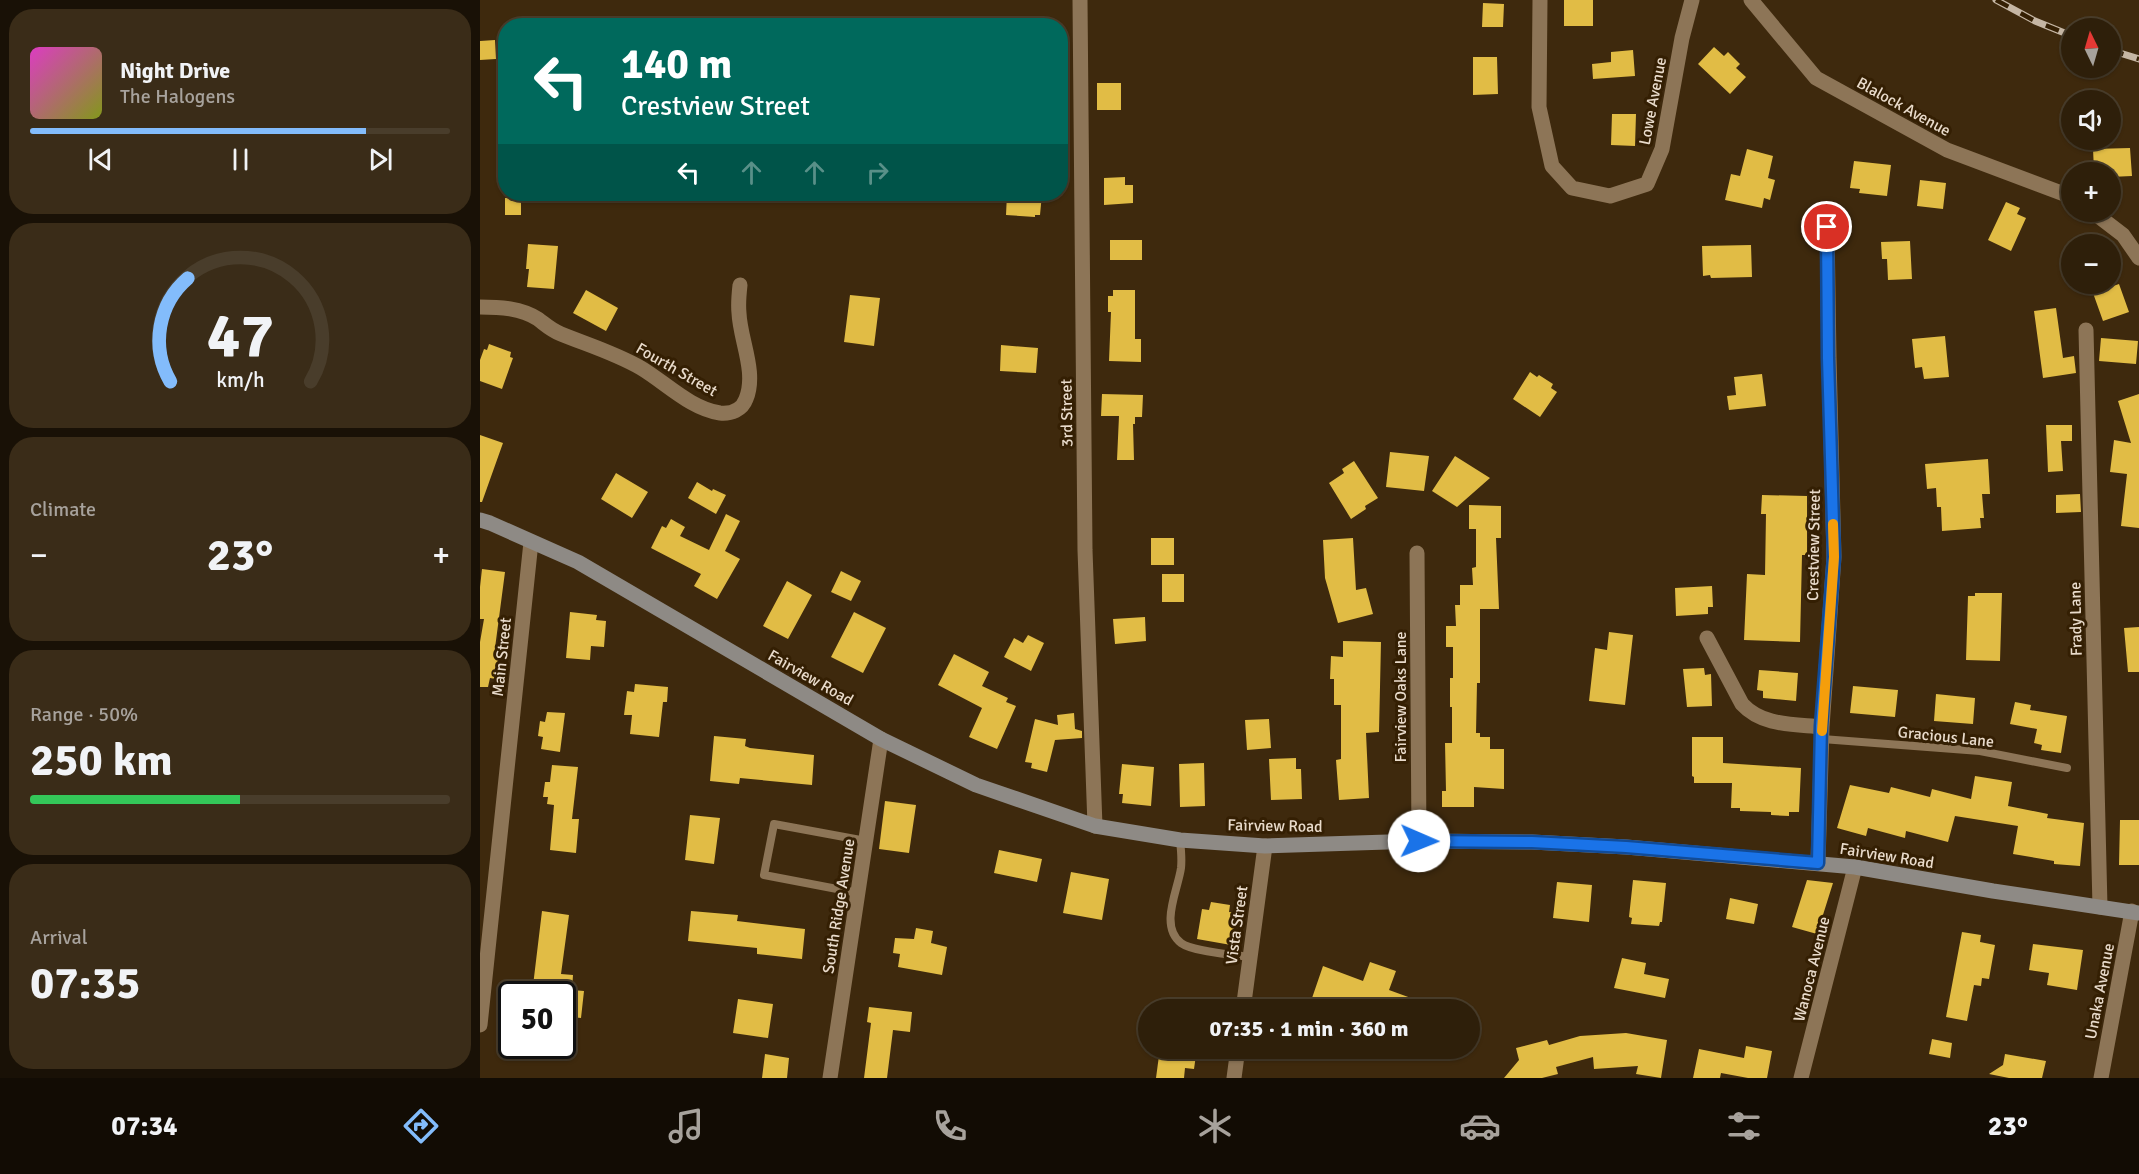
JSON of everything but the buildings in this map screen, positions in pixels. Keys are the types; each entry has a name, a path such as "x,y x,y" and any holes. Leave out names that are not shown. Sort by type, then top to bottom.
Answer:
{"main road":[{"name":"Fairview Road","path":"480,520 578,561 881,739 976,785 1095,826 1180,840 1265,846 1419,841 1532,842 1626,847 1855,867 1993,891 2136,912"}],"street":[{"name":"3rd Street","path":"1080,0 1085,550 1095,826"},
{"name":"Lowe Avenue","path":"1540,0 1539,107 1552,166 1572,188 1610,196 1647,184 1662,149 1682,38 1692,0"},
{"name":"Blalock Avenue","path":"1751,0 1816,78 1947,150 2061,193"},
{"path":"2106,222 2123,235 2139,258"},
{"name":"Crestview Street","path":"1818,863 1822,733 1834,557 1827,227"},
{"name":"Fourth Street","path":"480,307 514,309 526,313 548,328 617,355 693,402 709,410 722,413 739,409 747,397 749,377 739,314 740,285"},
{"name":"Frady Lane","path":"2086,330 2100,907"},
{"name":"Main Street","path":"480,1025 531,542"},
{"name":"Fairview Oaks Lane","path":"1417,553 1419,841"},
{"path":"1707,638 1742,704 1749,712 1757,718 1822,733"},
{"name":"South Ridge Avenue","path":"830,1078 881,739"},
{"name":"Vista Street","path":"1244,999 1265,846"},
{"name":"Wanoca Avenue","path":"1801,1078 1855,867"},
{"name":"Unaka Avenue","path":"2101,1078 2136,912"},
{"path":"1234,1078 1237,1059"}],"lane":[{"name":"Gracious Lane","path":"1822,733 1980,751 2067,768"},
{"path":"858,893 764,875 774,824 866,841"},
{"path":"1180,840 1182,865 1170,915 1173,934 1183,944 1219,953 1250,957"}],"railway":[{"path":"1996,0 2035,21 2061,32"},
{"path":"2121,53 2139,59"}],"slow traffic":[{"path":"1822,731 1834,557 1833,524"}],"route":[{"path":"1419,841 1532,842 1626,847 1818,863 1821,726 1834,557 1827,227"}]}
